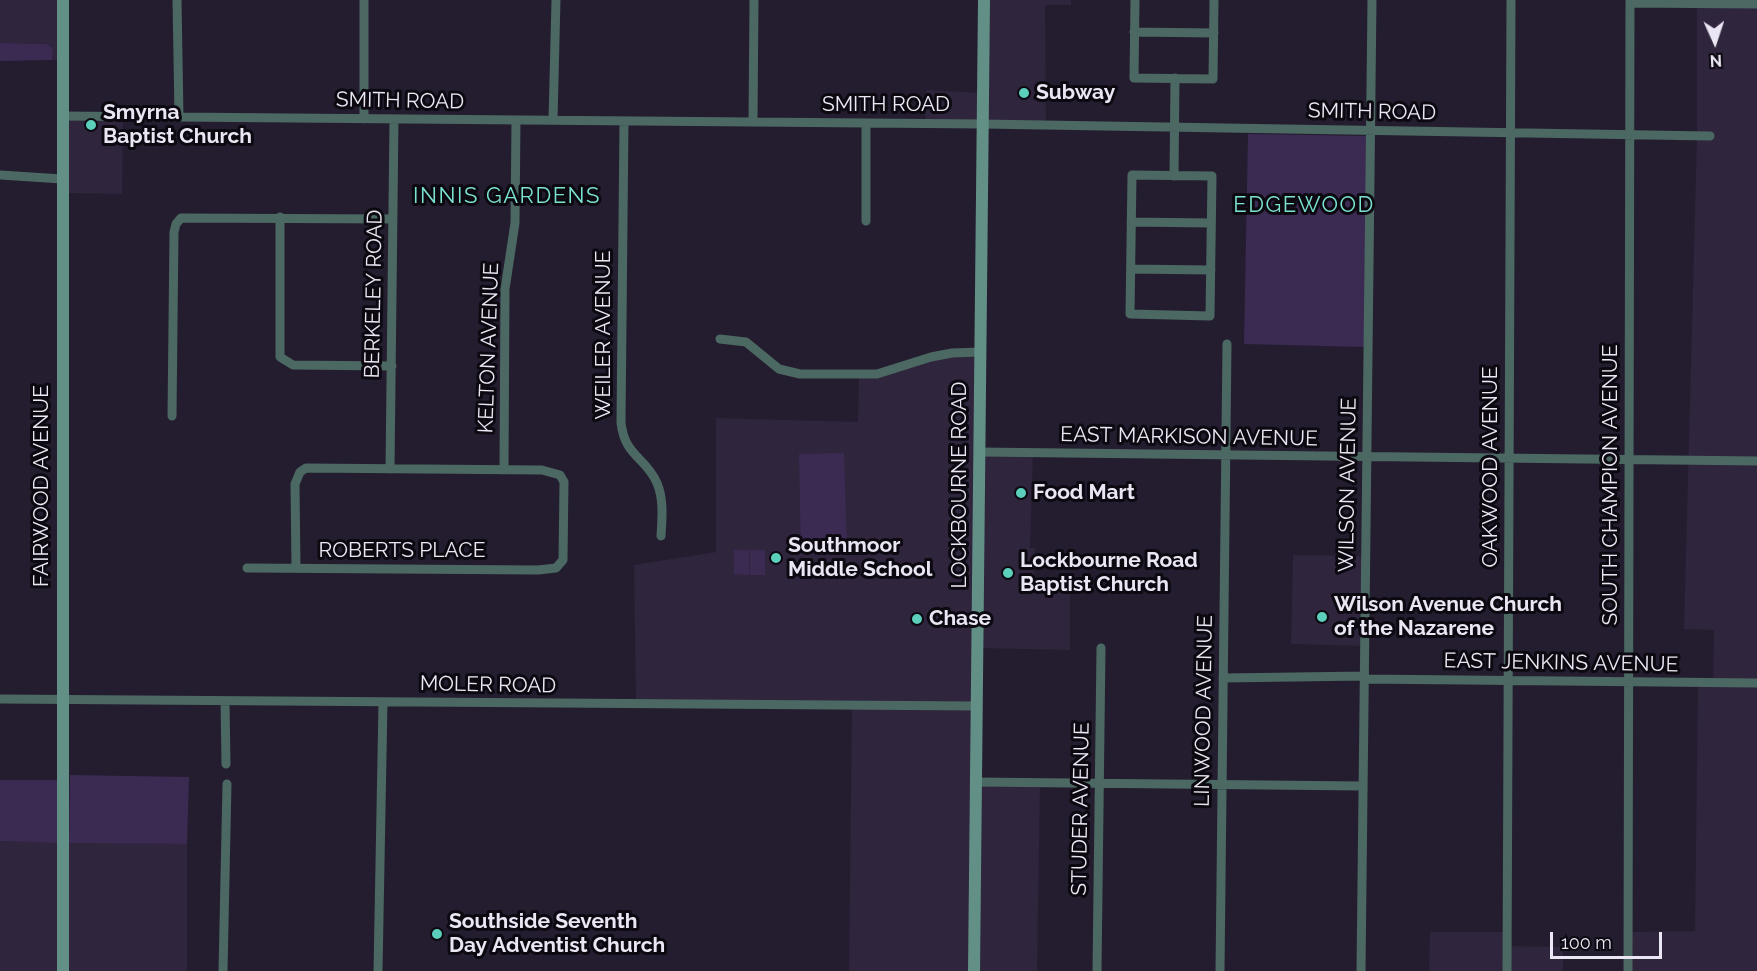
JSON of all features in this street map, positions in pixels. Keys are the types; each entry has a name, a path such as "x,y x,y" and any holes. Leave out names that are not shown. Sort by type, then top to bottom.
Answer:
{"main road":[{"name":"FAIRWOOD AVENUE","path":"63,0 63,971"},
{"name":"LOCKBOURNE ROAD","path":"974,971 984,0"}],"street":[{"path":"177,0 179,116"},
{"path":"363,119 364,0"},
{"path":"553,120 556,0"},
{"path":"753,122 754,0"},
{"path":"1135,0 1134,78 1213,79 1214,0"},
{"name":"WILSON AVENUE","path":"1361,971 1372,0"},
{"name":"OAKWOOD AVENUE","path":"1507,971 1511,0"},
{"path":"1630,1 1757,4"},
{"name":"SOUTH CHAMPION AVENUE","path":"1628,971 1630,1"},
{"path":"1134,32 1214,33"},
{"path":"1174,176 1175,78"},
{"name":"SMITH ROAD","path":"62,116 983,124 1710,136"},
{"name":"BERKELEY ROAD","path":"390,470 394,120"},
{"name":"KELTON AVENUE","path":"504,470 505,289 515,223 516,120"},
{"name":"WEILER AVENUE","path":"624,121 621,423 627,446 657,481 662,503 661,536"},
{"path":"866,124 866,221"},
{"path":"0,175 62,178"},
{"path":"1132,176 1174,176 1212,176 1210,316 1130,314 1132,176"},
{"path":"172,416 174,232 181,218 189,216 393,219"},
{"path":"280,217 279,352 283,360 293,365 392,366"},
{"path":"1131,222 1211,223"},
{"path":"1131,269 1211,270"},
{"path":"720,339 746,342 779,369 800,374 887,373 931,357 952,353 980,352"},
{"name":"LINWOOD AVENUE","path":"1220,971 1227,344"},
{"name":"EAST MARKISON AVENUE","path":"980,452 1757,461"},
{"path":"296,568 295,484 300,472 306,468 504,470"},
{"name":"ROBERTS PLACE","path":"247,568 538,570 556,568 562,560 564,551 564,492 560,475 552,471 504,470"},
{"name":"STUDER AVENUE","path":"1097,971 1101,648"},
{"name":"EAST JENKINS AVENUE","path":"1223,678 1757,683"},
{"name":"MOLER ROAD","path":"0,699 976,706"},
{"path":"225,701 226,764"},
{"path":"378,971 383,702"},
{"path":"976,782 1362,786"},
{"path":"223,971 227,784"}],"shaded area":[{"path":"0,0 64,0 64,61 52,60 53,48 46,44 0,43"},
{"path":"984,0 1071,0 1071,5 1045,5 1046,126 925,123 926,90 983,93"},
{"path":"1697,0 1757,0 1757,971 1628,971 1628,932 1695,931 1698,685 1713,685 1714,630 1684,629 1697,137"},
{"path":"0,43 46,44 53,48 52,60 0,61"},
{"path":"63,118 123,119 122,194 63,193"},
{"path":"1248,134 1368,136 1365,347 1244,344"},
{"path":"950,353 981,353 980,451 1033,452 1030,548 1035,548 1034,585 1070,587 1070,650 978,648 976,782 1040,784 1037,971 849,971 852,702 636,702 634,565 716,552 716,418 858,422 859,376"},
{"path":"844,453 847,553 801,555 799,454"},
{"path":"734,550 749,550 749,575 734,574"},
{"path":"750,550 765,550 765,575 750,575"},
{"path":"1293,555 1366,556 1364,646 1291,644"},
{"path":"70,775 189,777 187,844 69,843"},
{"path":"0,780 58,780 59,843 0,841"},
{"path":"0,841 187,844 187,971 0,971"},
{"path":"1430,932 1508,932 1507,946 1563,947 1563,971 1429,971"}],"place":[{"name":"Subway","path":"1024,93"},
{"name":"Smyrna Baptist Church","path":"91,125"},
{"name":"Food Mart","path":"1021,493"},
{"name":"Southmoor Middle School","path":"776,558"},
{"name":"Lockbourne Road Baptist Church","path":"1008,573"},
{"name":"Wilson Avenue Church of the Nazarene","path":"1322,617"},
{"name":"Chase","path":"917,619"},
{"name":"Southside Seventh Day Adventist Church","path":"437,934"}],"district":[{"name":"INNIS GARDENS","path":"507,196"},
{"name":"EDGEWOOD","path":"1304,205"}]}
